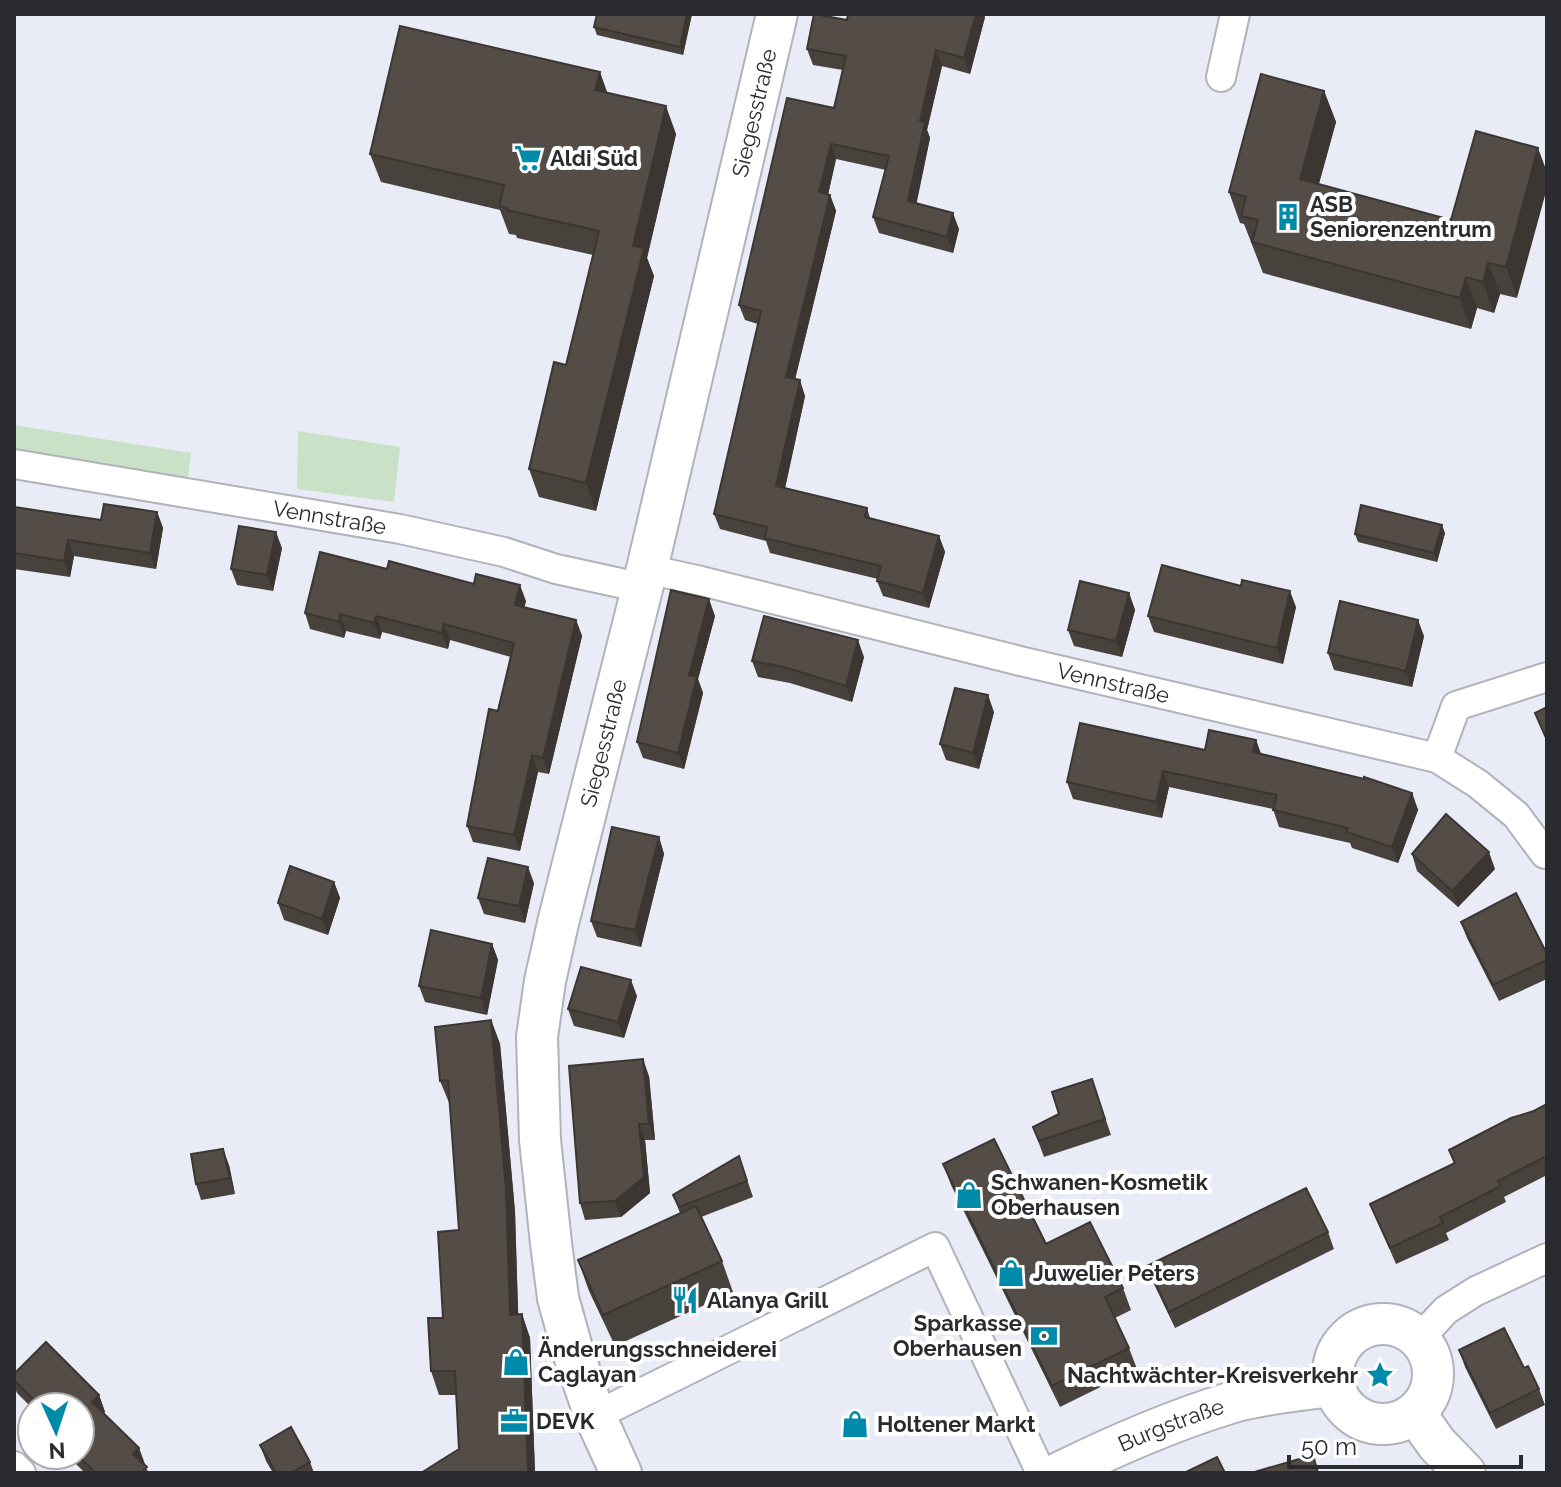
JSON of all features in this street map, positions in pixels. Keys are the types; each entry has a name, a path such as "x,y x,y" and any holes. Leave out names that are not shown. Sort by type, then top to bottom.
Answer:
{"main road":[{"name":"Siegesstraße","path":"621,1473 595,1416 558,1298 540,1140 537,1037 558,923 645,579 777,14"},
{"path":"1388,1324 1409,1331 1419,1339 1432,1362 1433,1381 1427,1399 1415,1413 1399,1422 1382,1425 1364,1421 1348,1411 1334,1385 1337,1355 1349,1337 1367,1327 1388,1324"},
{"name":"Burgstraße","path":"1059,1473 1100,1452 1233,1402 1334,1385"},
{"path":"1415,1413 1437,1444 1465,1473"}],"street":[{"path":"1221,77 1235,14"},
{"name":"Vennstraße","path":"14,464 400,529 504,552 556,569 645,579 701,581 1020,661 1437,758 1478,784 1516,815 1545,854"},
{"path":"1437,758 1456,706 1547,677"},
{"path":"595,1416 935,1247 1041,1473"},
{"path":"1419,1339 1446,1310 1476,1291 1547,1258"},
{"path":"14,1466 21,1473"}],"green space":[{"path":"14,425 191,453 187,486 14,458"},
{"path":"298,431 400,447 394,502 297,489"}],"building":[{"path":"597,14 687,14 680,47 594,27"},
{"path":"814,14 847,20 848,14 976,14 964,58 936,50 920,121 925,122 908,201 953,213 947,237 873,217 889,156 831,144 819,192 830,195 786,377 800,380 776,486 867,508 865,517 939,536 923,593 877,581 881,566 765,538 767,527 714,514 761,311 739,305 787,98 834,108 846,56 807,49"},
{"path":"400,26 600,72 595,90 666,106 633,246 644,248 586,483 529,469 554,362 566,365 599,231 507,210 499,206 504,185 370,154"},
{"name":"ASB Seniorenzentrum","path":"1261,74 1324,91 1300,179 1451,220 1476,131 1538,148 1506,267 1488,263 1483,282 1466,277 1460,298 1252,242 1258,220 1241,216 1246,197 1229,192"},
{"path":"104,504 157,512 150,553 68,540 64,561 14,553 14,507 101,520"},
{"path":"1361,505 1442,525 1434,553 1355,534"},
{"path":"239,526 276,532 267,575 231,569"},
{"path":"320,552 387,569 389,561 474,584 476,574 520,585 515,605 576,620 543,758 532,755 514,835 467,826 489,709 498,711 514,643 444,624 442,633 376,616 374,623 340,614 339,622 305,613"},
{"path":"1162,565 1241,586 1242,580 1290,591 1277,648 1148,616"},
{"path":"1080,581 1129,593 1116,641 1068,630"},
{"path":"671,590 709,599 689,675 697,677 678,753 637,742"},
{"path":"1340,601 1418,620 1406,671 1328,653"},
{"path":"764,616 858,640 846,686 784,667 752,661"},
{"path":"955,688 988,695 973,753 940,744"},
{"path":"1547,707 1547,740 1535,713"},
{"path":"1080,723 1205,750 1209,730 1256,740 1253,752 1364,777 1412,793 1392,847 1346,832 1348,828 1273,810 1277,795 1163,771 1156,802 1067,782"},
{"path":"1446,814 1489,852 1452,891 1412,854"},
{"path":"612,827 659,837 635,930 591,921"},
{"path":"488,858 528,867 519,906 478,898"},
{"path":"290,866 334,882 322,919 278,903"},
{"path":"1516,893 1547,954 1547,960 1493,985 1461,922"},
{"path":"431,930 492,944 481,998 419,986"},
{"path":"581,967 631,980 618,1022 568,1009"},
{"path":"491,1020 506,1189 510,1315 522,1314 528,1473 421,1473 459,1449 455,1371 431,1371 428,1318 443,1318 438,1232 459,1230 448,1080 440,1081 435,1027"},
{"path":"643,1059 649,1124 639,1124 644,1177 615,1201 580,1203 569,1066"},
{"path":"1092,1079 1105,1119 1039,1141 1033,1127 1059,1114 1052,1092"},
{"path":"1547,1104 1547,1156 1498,1181 1501,1186 1440,1217 1443,1223 1390,1248 1370,1204 1455,1163 1449,1150 1511,1118"},
{"path":"994,1139 1046,1244 1090,1222 1123,1288 1105,1297 1129,1348 1052,1386 943,1164"},
{"path":"223,1149 230,1178 196,1184 191,1154"},
{"path":"739,1156 747,1181 679,1207 673,1195"},
{"path":"1306,1188 1328,1232 1169,1312 1147,1266"},
{"path":"696,1206 722,1261 603,1315 578,1260"},
{"path":"1504,1328 1524,1368 1528,1366 1539,1389 1490,1413 1459,1350"},
{"path":"46,1342 95,1391 25,1391 14,1380 14,1374"},
{"path":"96,1406 139,1448 133,1454 147,1467 141,1473 96,1473"},
{"path":"291,1427 310,1462 291,1473 276,1473 260,1445"},
{"path":"1313,1455 1318,1473 1251,1473"},
{"path":"1217,1457 1225,1473 1184,1473"}],"place":[{"name":"Aldi Süd","path":"528,158"},
{"name":"ASB Seniorenzentrum","path":"1288,217"},
{"name":"Schwanen-Kosmetik Oberhausen","path":"969,1195"},
{"name":"Juwelier Peters","path":"1011,1273"},
{"name":"Alanya Grill","path":"685,1300"},
{"name":"Sparkasse Oberhausen","path":"1044,1336"},
{"name":"Änderungsschneiderei Caglayan","path":"516,1362"},
{"name":"Nachtwächter-Kreisverkehr","path":"1380,1375"},
{"name":"DEVK","path":"514,1421"},
{"name":"Holtener Markt","path":"855,1424"}]}
